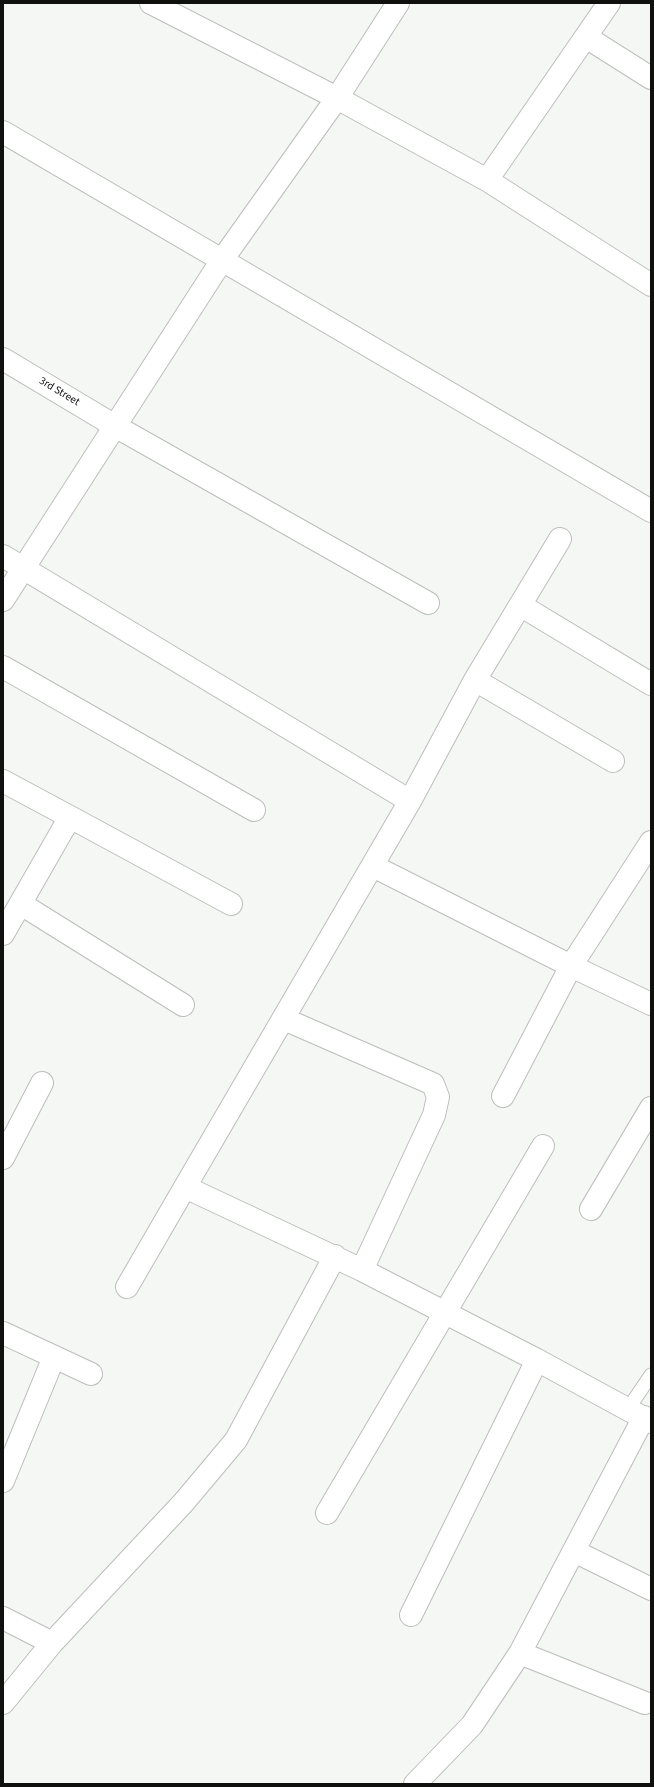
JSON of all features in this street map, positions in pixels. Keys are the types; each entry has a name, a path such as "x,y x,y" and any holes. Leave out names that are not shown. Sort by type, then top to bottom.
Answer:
{"street":[{"path":"3,600 222,260 337,98 398,3"},
{"path":"487,180 609,3"},
{"path":"159,5 337,98 487,180 651,285"},
{"path":"586,37 651,78"},
{"path":"3,132 651,511"},
{"name":"3rd Street","path":"3,358 115,426 428,603"},
{"path":"126,1287 373,866 475,680 560,539"},
{"path":"3,556 410,801"},
{"path":"520,606 651,684"},
{"path":"3,667 254,810"},
{"path":"475,680 613,761"},
{"path":"3,781 231,904"},
{"path":"3,934 70,817"},
{"path":"503,1096 572,966 651,842"},
{"path":"373,866 651,1004"},
{"path":"21,904 183,1005"},
{"path":"284,1019 433,1084 438,1097 434,1115 362,1270"},
{"path":"3,1158 9,1132 42,1082"},
{"path":"591,1209 651,1108"},
{"path":"327,1513 543,1146"},
{"path":"185,1187 362,1270 537,1360 641,1416 574,1550 520,1653 472,1725 415,1784"},
{"path":"3,1703 52,1642 184,1502 236,1440 334,1256"},
{"path":"3,1333 91,1374"},
{"path":"3,1481 54,1356"},
{"path":"411,1616 537,1360"},
{"path":"574,1550 651,1589"},
{"path":"3,1618 52,1642"},
{"path":"520,1653 645,1703"}],"lane":[{"path":"641,1416 651,1375"}]}
